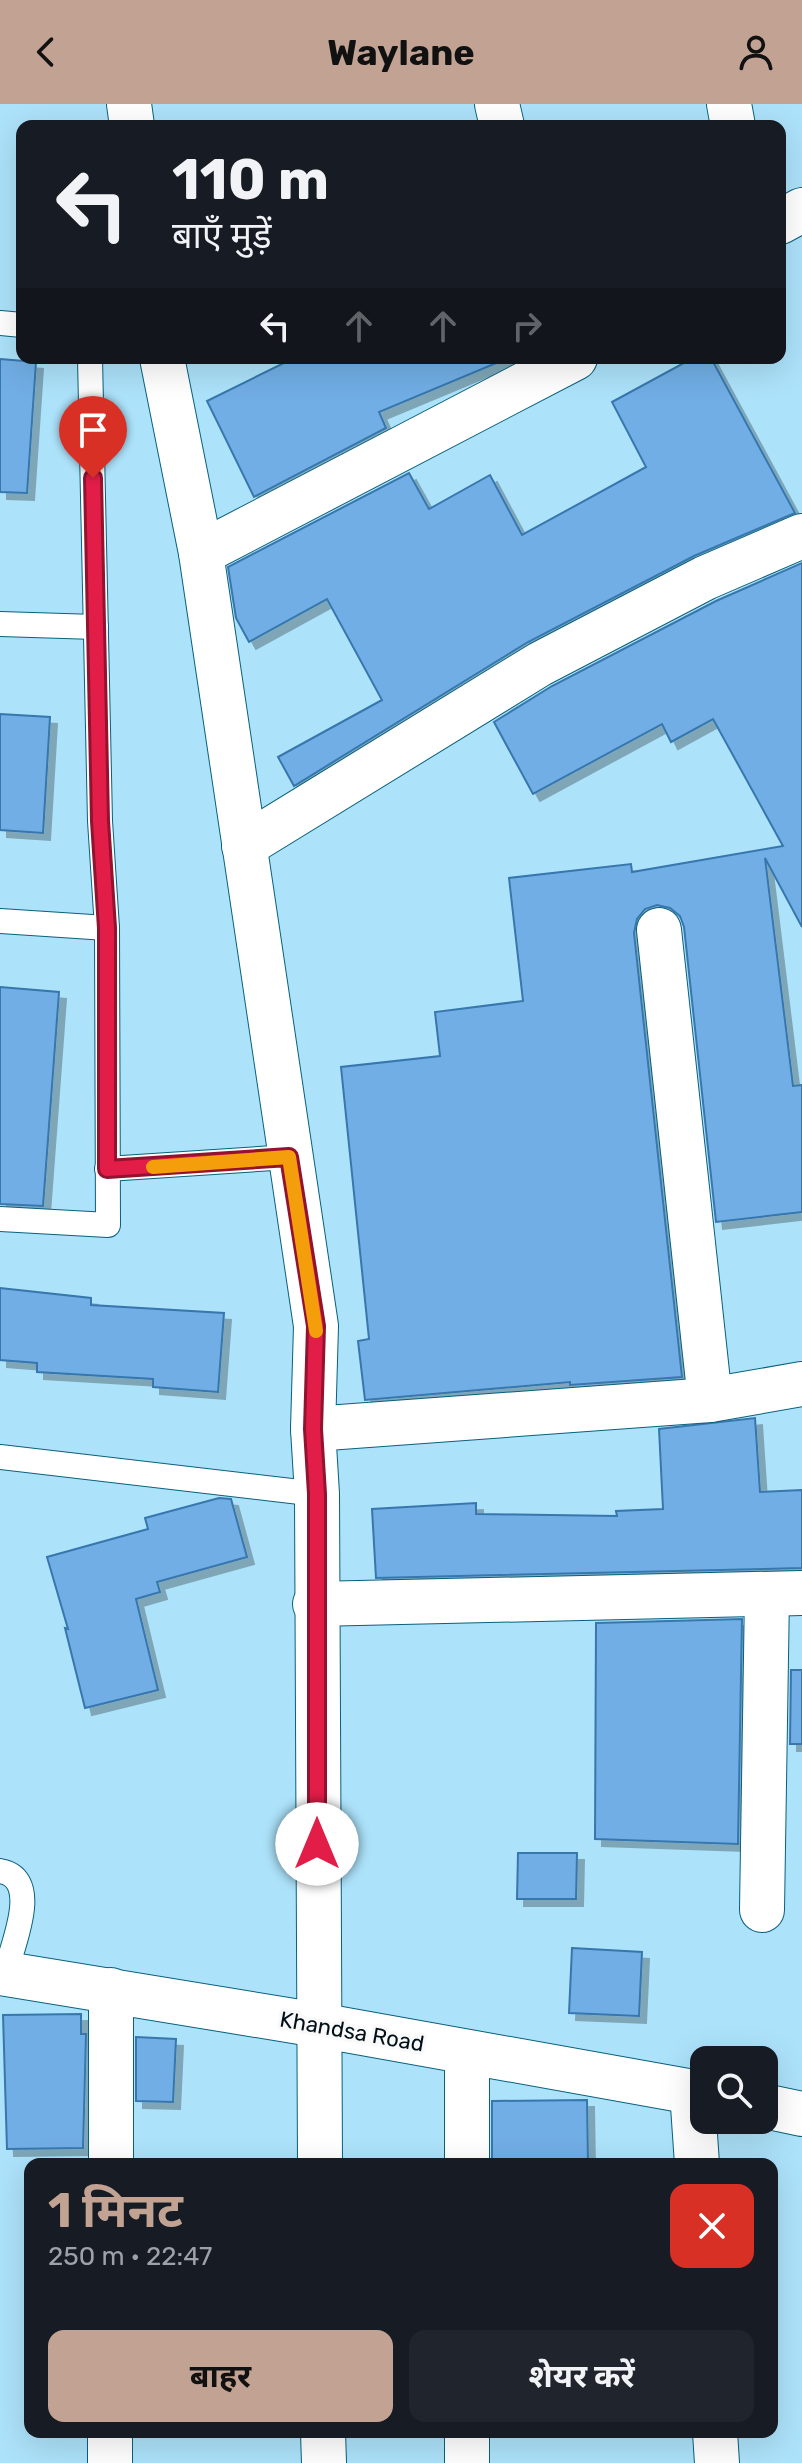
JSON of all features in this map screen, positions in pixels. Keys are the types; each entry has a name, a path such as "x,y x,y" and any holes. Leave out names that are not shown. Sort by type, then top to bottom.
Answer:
{"street":[{"path":"163,364 201,553 316,1326 313,1429 317,1494 315,1604 320,2158"},
{"path":"201,553 563,364"},
{"path":"244,846 540,664 705,578 802,536"},
{"path":"659,930 710,1400"},
{"path":"313,1429 710,1400 802,1384"},
{"path":"315,1604 785,1593 762,1910"},
{"name":"Khandsa Road","path":"2,1974 318,2025 690,2092"},
{"path":"111,1990 111,2158"},
{"path":"467,2052 467,2158"},
{"path":"778,2109 802,2114"},
{"path":"697,2134 697,2158"},
{"path":"110,2438 110,2463"},
{"path":"323,2438 324,2463"},
{"path":"467,2438 467,2463"},
{"path":"715,2438 717,2463"}],"lane":[{"path":"0,1219 108,1225 107,928 100,821 90,364"},
{"path":"0,624 96,627"},
{"path":"0,921 107,928"},
{"path":"107,1169 289,1157"},
{"path":"0,1457 317,1494"},
{"path":"0,1871 9,1872 19,1881 25,1897 2,1974"}],"building":[{"path":"0,359 16,360 16,364 36,364 27,493 0,492"},
{"path":"282,364 494,364 379,412 386,428 254,497 207,401"},
{"path":"682,364 714,364 795,513 694,556 528,642 294,786 278,757 382,700 327,599 249,642 236,618 228,567 409,473 429,509 490,475 522,535 646,467 612,402"},
{"path":"802,563 802,927 765,858 793,1086 802,1085 802,1212 716,1222 684,927 680,916 670,908 657,905 645,909 637,919 634,933 682,1377 570,1385 570,1382 365,1400 358,1341 369,1339 341,1067 440,1056 435,1012 523,1001 509,878 631,864 632,872 783,846 713,719 671,742 662,724 533,794 494,722 552,686 716,601"},
{"path":"0,714 50,717 43,833 0,830"},
{"path":"0,987 59,992 43,1206 0,1204"},
{"path":"0,1288 91,1298 91,1305 224,1313 218,1392 153,1387 153,1379 37,1372 37,1363 0,1360"},
{"path":"755,1418 760,1492 802,1490 802,1568 376,1578 372,1509 476,1503 476,1514 617,1516 616,1511 663,1509 659,1429"},
{"path":"219,1498 231,1499 247,1557 157,1582 160,1592 136,1599 158,1690 85,1708 65,1628 68,1629 47,1557 148,1529 145,1518"},
{"path":"742,1619 738,1844 595,1839 596,1623"},
{"path":"791,1670 802,1670 802,1744 790,1744"},
{"path":"518,1853 577,1853 576,1899 517,1899"},
{"path":"572,1948 642,1952 639,2016 569,2013"},
{"path":"81,2014 81,2034 86,2034 83,2148 7,2149 3,2015"},
{"path":"136,2037 176,2039 173,2102 136,2101"},
{"path":"587,2100 588,2158 492,2158 492,2101"}],"slow traffic":[{"path":"153,1167 289,1157 316,1331"}],"route":[{"path":"93,478 100,821 107,928 107,1169 289,1157 316,1326 313,1429 317,1494 317,1844"}]}
